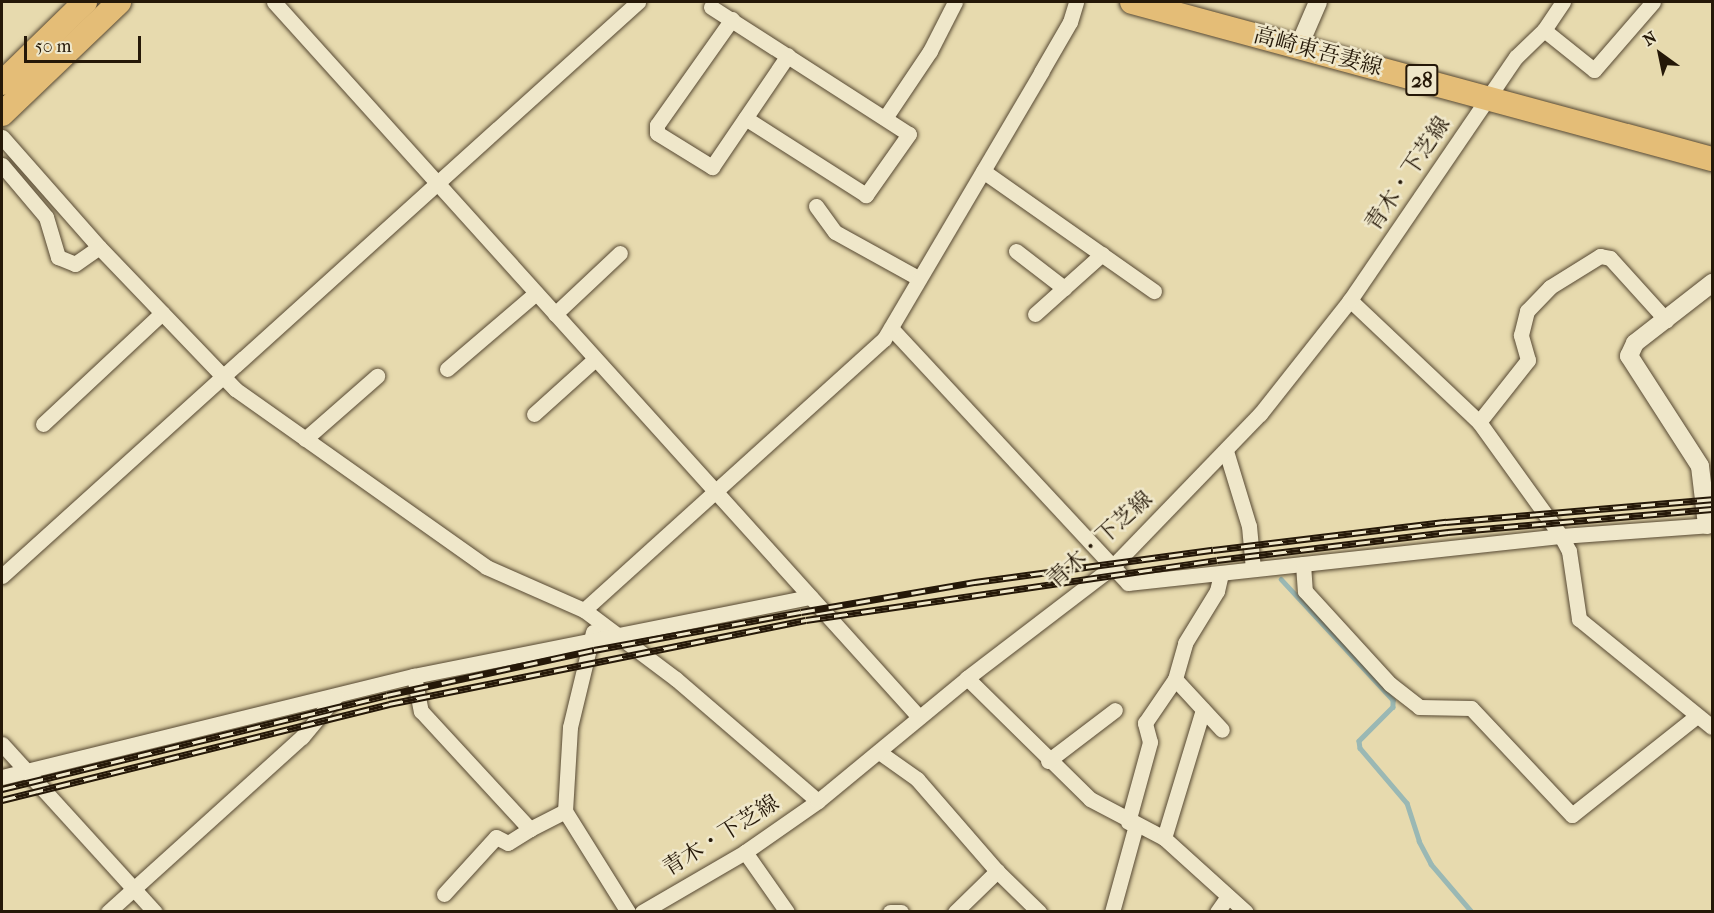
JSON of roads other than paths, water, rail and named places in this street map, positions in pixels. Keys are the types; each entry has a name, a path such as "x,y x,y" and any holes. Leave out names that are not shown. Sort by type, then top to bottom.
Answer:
{"main road":[{"path":"2,83 85,2"},
{"path":"2,114 119,2"},
{"name":"高崎東吾妻線","path":"1132,2 1713,159"}],"street":[{"path":"274,2 595,359 718,490 810,597 919,717"},
{"path":"2,576 638,2"},
{"path":"885,118 930,51 955,2"},
{"path":"584,610 718,490 891,328 918,278 1070,22 1076,2"},
{"path":"1299,46 1318,2"},
{"name":"青木・下芝線","path":"642,912 745,852 818,801 967,678 1112,567 1226,451 1350,300 1516,57 1544,30 1563,2"},
{"path":"1544,30 1594,70 1653,2"},
{"path":"711,7 909,134 866,195 745,118"},
{"path":"732,19 657,125 657,133 712,167 788,55"},
{"path":"2,137 99,247 222,376 486,567 584,610 676,679 818,801"},
{"path":"2,165 46,217 58,257 75,264 99,247"},
{"path":"983,171 1154,291"},
{"path":"816,206 835,232 918,278"},
{"path":"1016,251 1064,288"},
{"path":"555,314 620,253"},
{"path":"1035,314 1102,254"},
{"path":"1479,422 1528,360 1521,335 1527,311 1550,287 1600,256 1610,258 1666,320"},
{"path":"891,328 1128,583 1561,536 1710,525 1700,466 1629,356 1635,343 1713,283"},
{"path":"447,369 536,293"},
{"path":"1350,300 1479,422 1561,536 1569,551 1579,619 1713,727"},
{"path":"43,424 162,313"},
{"path":"534,414 595,359"},
{"path":"305,438 377,376"},
{"path":"1226,451 1250,526 1253,569"},
{"path":"1303,564 1305,591 1390,684 1419,707 1472,708 1572,815 1697,716"},
{"path":"1112,912 1150,742 1145,723 1175,679 1185,643 1216,591 1221,573"},
{"path":"2,777 414,676 614,634 810,597"},
{"path":"599,622 589,639 570,727 565,811 628,912"},
{"path":"414,676 421,711 530,829"},
{"path":"967,678 1048,761 1090,800 1132,824 1164,838 1246,912"},
{"path":"1175,679 1222,730"},
{"path":"108,912 302,737 336,696"},
{"path":"1048,761 1115,710"},
{"path":"1164,838 1203,710"},
{"path":"2,744 155,912"},
{"path":"879,752 917,779 1033,910"},
{"path":"444,894 496,837 508,843 565,811"},
{"path":"745,852 787,912"},
{"path":"955,912 997,871"},
{"path":"1217,912 1228,896"},
{"path":"890,912 901,912"}],"waterway":[{"path":"1281,579 1393,700 1393,707 1359,741 1360,748 1407,803 1419,841 1431,864 1472,912"}],"railway":[{"path":"2,789 387,695 594,650 975,582 1446,522 1712,499"},
{"path":"2,800 389,704 806,620 1217,560 1448,532 1712,509"}]}
